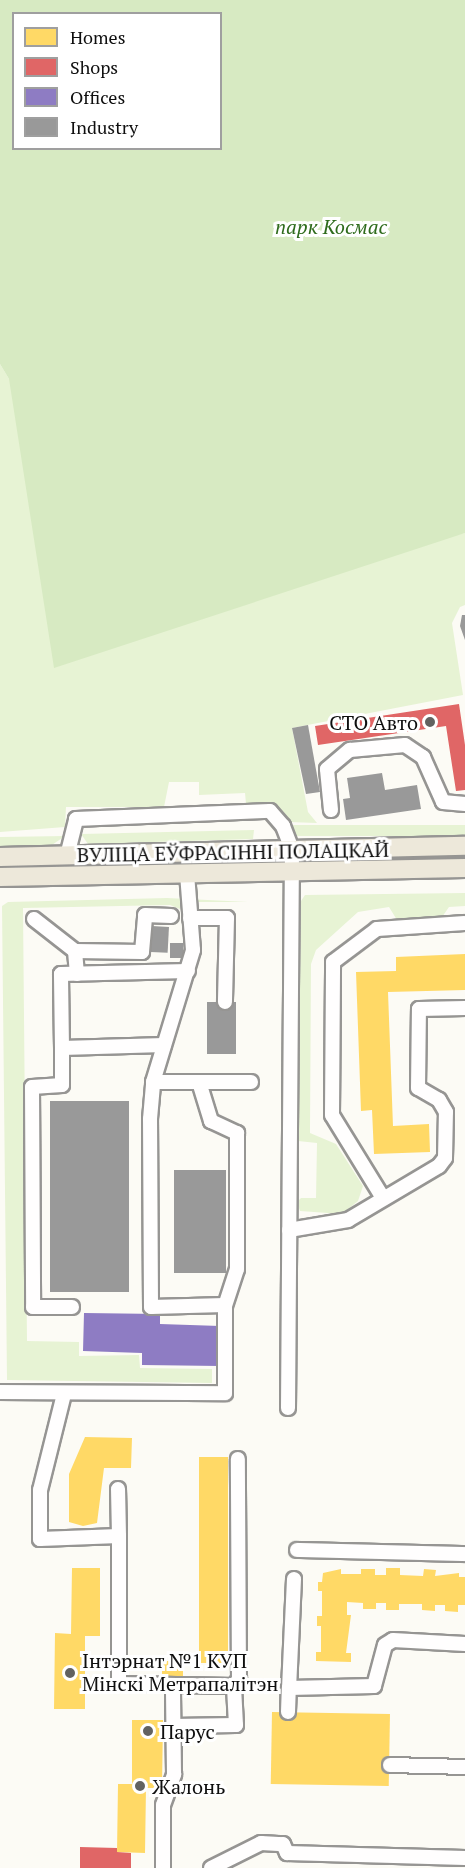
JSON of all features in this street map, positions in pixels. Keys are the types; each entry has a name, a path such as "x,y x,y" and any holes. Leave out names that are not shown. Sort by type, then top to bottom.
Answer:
{"main road":[{"name":"ВУЛІЦА ЕЎФРАСІННІ ПОЛАЦКАЙ","path":"0,857 465,846"},
{"name":"ВУЛІЦА ЕЎФРАСІННІ ПОЛАЦКАЙ","path":"0,877 465,868"}],"lane":[{"path":"331,810 327,769 350,750 405,745 423,757 443,802 465,804"},
{"path":"67,856 76,819 270,811 279,818 292,849 288,1408"},
{"path":"187,873 193,950 153,1082 150,1119 151,1306 225,1305"},
{"path":"143,972 144,915 171,916"},
{"path":"190,918 227,918 225,1002"},
{"path":"34,919 75,951 142,952"},
{"path":"383,1198 332,1115 333,962 377,929 465,923"},
{"path":"75,951 77,974"},
{"path":"72,1307 33,1307 32,1086 62,1085 61,974 188,971"},
{"path":"289,1230 348,1220 439,1166 445,1158 446,1112 439,1100 418,1088 419,1009 465,1008"},
{"path":"62,1048 164,1045"},
{"path":"153,1082 251,1082"},
{"path":"0,1392 225,1393 225,1305 237,1269 237,1133 211,1121 199,1082"},
{"path":"64,1394 40,1491 40,1539 119,1536"},
{"path":"173,1726 236,1725 234,1686 239,1679 238,1459"},
{"path":"118,1489 119,1684 173,1687 234,1686"},
{"path":"297,1550 465,1554"},
{"path":"288,1713 294,1579"},
{"path":"289,1688 374,1686 385,1645 393,1640 465,1644"},
{"path":"163,1868 163,1805 174,1774 173,1687"},
{"path":"390,1765 465,1767"},
{"path":"211,1868 261,1844 283,1844 287,1853 465,1858"}],"green space":[{"name":"парк Космас","path":"0,0 465,0 465,533 54,668 9,379 0,364"},
{"path":"0,364 9,379 439,539 465,533 465,605 460,607 452,623 463,695 292,728 308,812 317,823 289,822 284,813 270,806 246,804 245,793 199,795 199,782 169,782 164,807 66,807 65,827 0,832"},
{"path":"292,825 465,825 465,836 292,836"},
{"path":"254,830 253,839 88,844 81,834"},
{"path":"65,836 49,847 0,847 0,837"},
{"path":"465,893 465,906 449,907 440,920 397,920 389,907 358,912 316,950 311,964 310,1133 336,1144 363,1186 358,1201 342,1214 300,1211 297,1202 301,1198 316,1198 317,1143 298,1141 301,901 305,895"},
{"path":"167,898 248,902 180,902 180,909 170,905 23,908 27,1341 79,1342 79,1356 139,1355 140,1368 212,1369 212,1383 7,1380 2,906 8,902"}],"building: Homes":[{"path":"465,954 465,990 388,992 393,1126 429,1124 430,1152 374,1154 372,1110 361,1111 356,972 396,971 396,957"},
{"path":"85,1437 132,1438 131,1468 104,1468 97,1523 83,1526 69,1522 69,1474"},
{"path":"199,1457 228,1457 228,1663 199,1663"},
{"name":"Інтэрнат №1 КУП Мінскі Метрапалітэн","path":"72,1568 100,1568 100,1636 85,1636 85,1709 54,1709 55,1633 71,1634"},
{"path":"386,1568 400,1568 400,1575 423,1576 424,1569 436,1570 435,1576 459,1573 459,1577 465,1577 465,1605 458,1605 458,1612 445,1611 445,1605 435,1605 435,1611 422,1610 422,1604 399,1604 399,1610 386,1610 386,1603 376,1603 376,1609 363,1609 363,1603 347,1602 347,1615 351,1615 346,1653 351,1653 351,1662 316,1661 316,1652 321,1652 321,1626 317,1626 317,1616 322,1616 322,1591 318,1591 318,1582 322,1582 323,1573 341,1569 341,1574 361,1574 361,1569 375,1569 375,1575 386,1575"},
{"path":"162,1661 183,1661 183,1676 162,1676"},
{"path":"272,1712 390,1714 389,1786 271,1784"},
{"name":"Жалонь","path":"132,1720 163,1720 162,1788 146,1788 145,1853 117,1852 118,1784 132,1784"}],"building: Shops":[{"path":"459,704 465,745 465,790 456,791 446,726 318,745 315,726"},
{"path":"80,1847 117,1848 117,1852 131,1853 131,1868 80,1868"}],"building: Offices":[{"path":"84,1313 160,1314 160,1324 220,1326 220,1366 142,1365 142,1353 83,1351"}],"building: Industry":[{"path":"462,615 465,615 465,640 460,626"},
{"path":"308,725 320,792 306,794 292,728"},
{"path":"382,773 385,790 417,785 421,809 346,820 343,799 350,798 347,778"},
{"path":"152,926 169,927 168,953 151,952"},
{"path":"170,943 183,943 183,958 170,958"},
{"path":"207,1002 236,1002 236,1054 207,1054"},
{"path":"50,1101 129,1101 129,1292 50,1292"},
{"path":"174,1170 226,1170 226,1273 174,1273"}],"place":[{"name":"СТО Авто","path":"430,722"},
{"name":"Інтэрнат №1 КУП Мінскі Метрапалітэн","path":"70,1673"},
{"name":"Парус","path":"148,1731"},
{"name":"Жалонь","path":"140,1786"}]}
